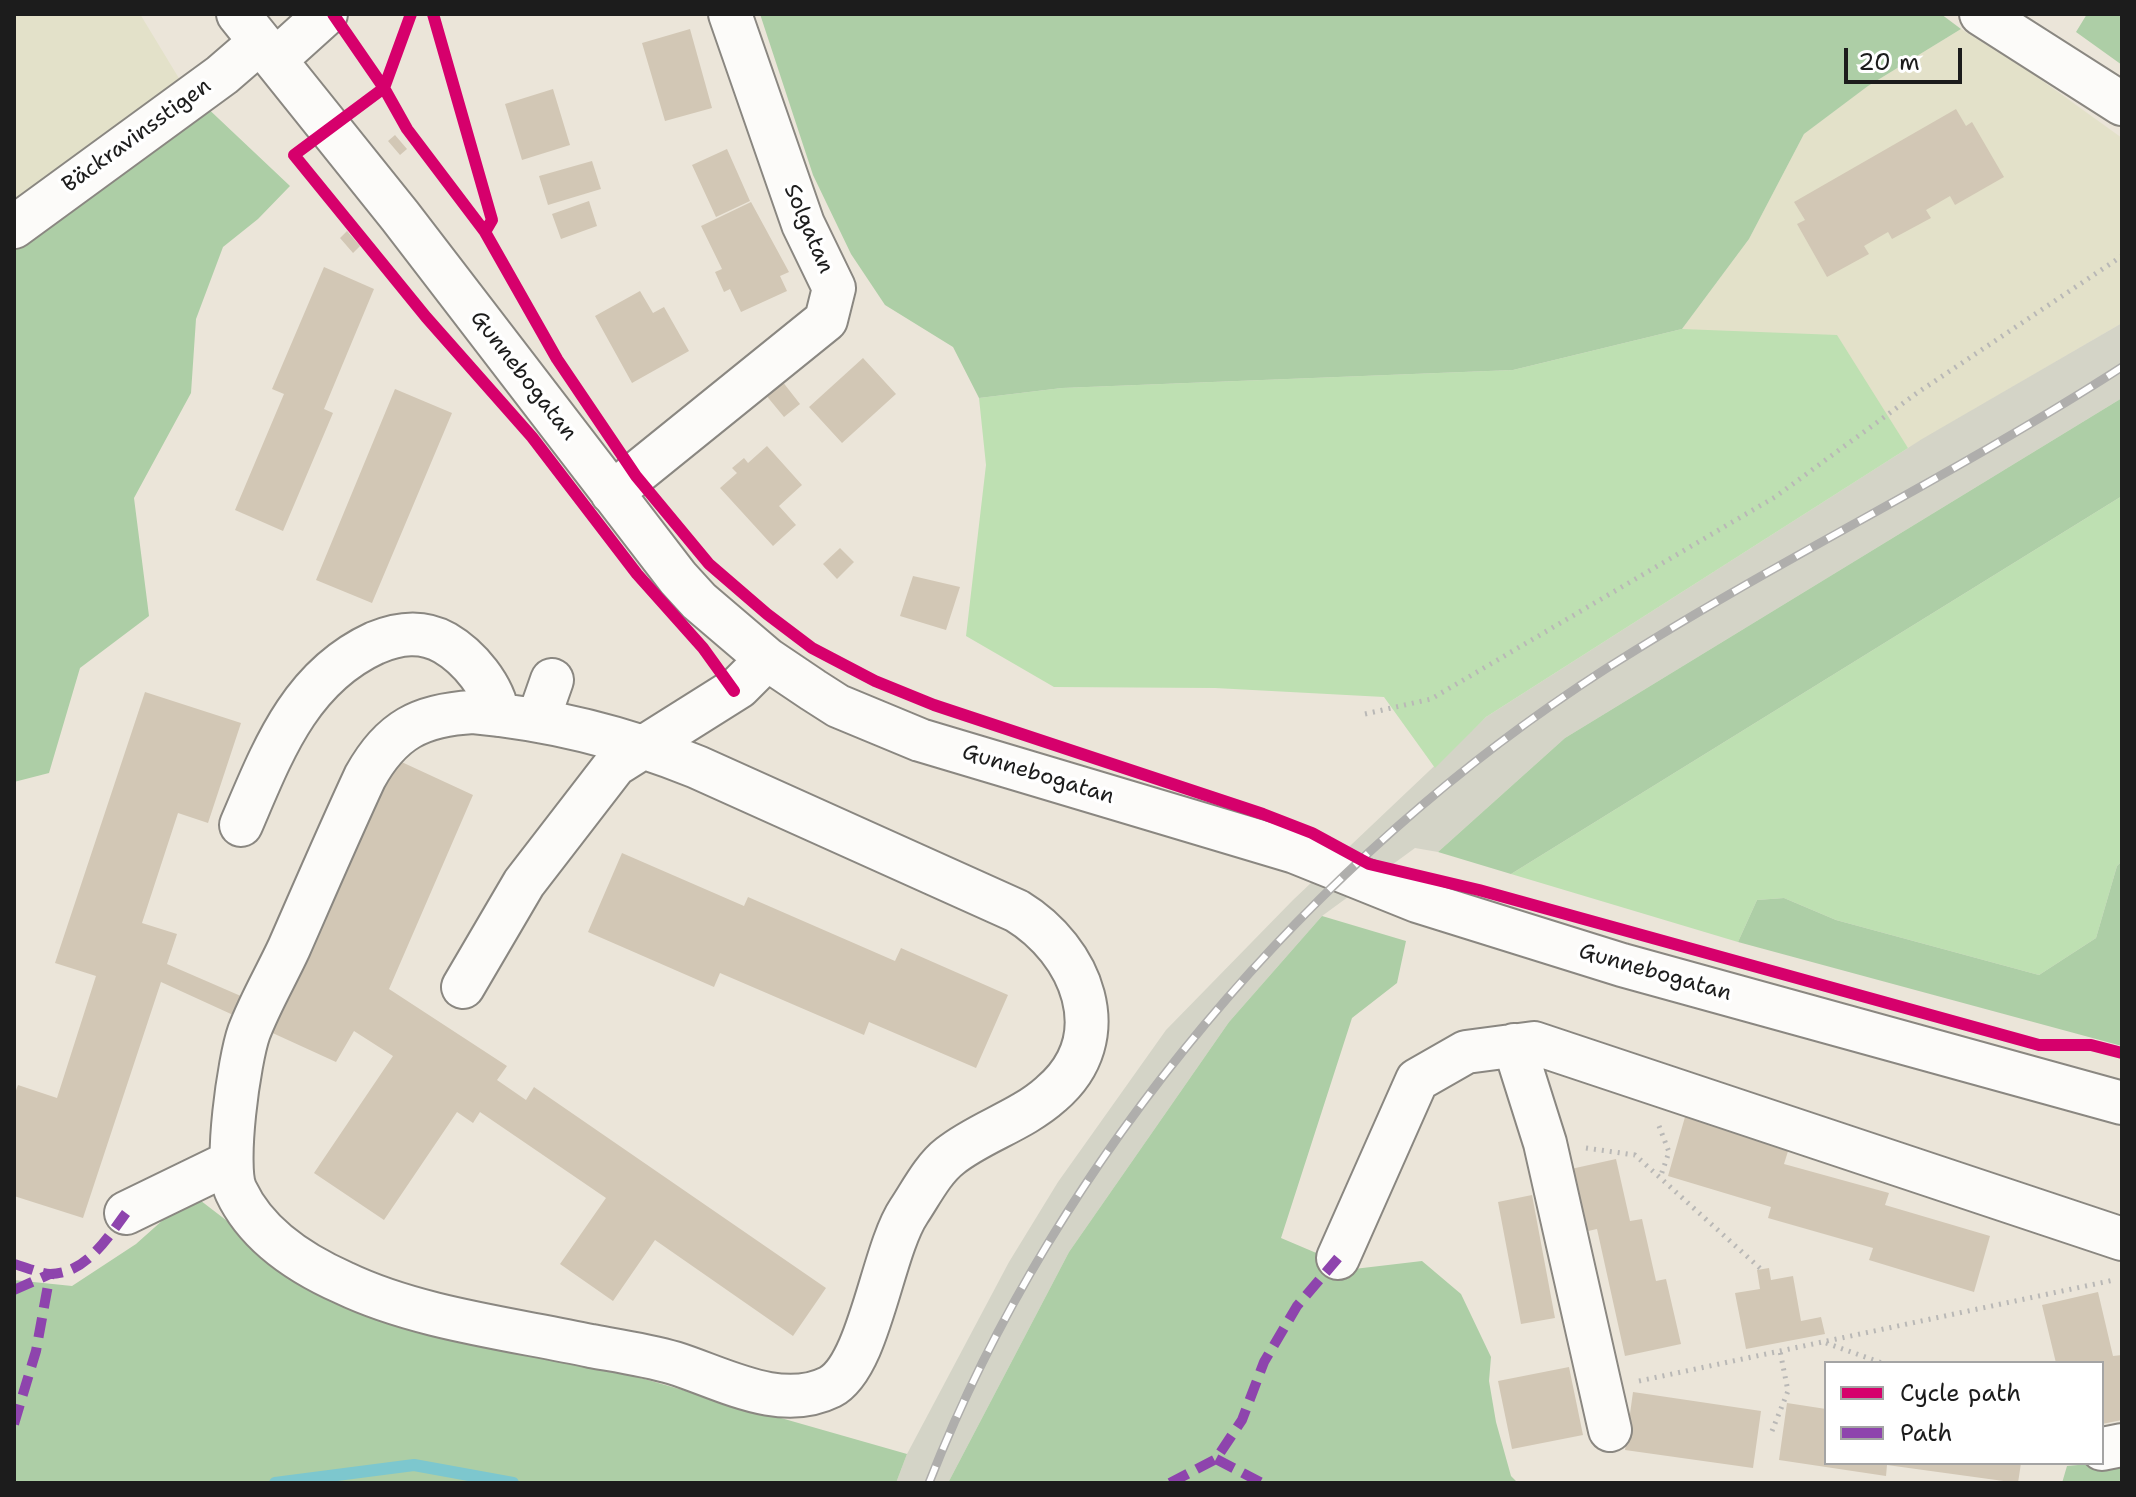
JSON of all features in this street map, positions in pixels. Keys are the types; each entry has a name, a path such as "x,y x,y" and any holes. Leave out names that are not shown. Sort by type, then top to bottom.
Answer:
{"street":[{"name":"Bäckravinsstigen","path":"14,227 222,75 257,39 326,14"},
{"name":"Solgatan","path":"612,493 826,320 834,288 803,224 730,14"},
{"path":"1981,14 2122,104"},
{"name":"Gunnebogatan","path":"257,39 688,590 767,659 838,706 920,740 1295,852 1417,901 1622,965 2122,1103"},
{"path":"241,825 287,724 311,689 334,668 386,639 411,633 438,639 463,638 489,688 518,717"},
{"path":"463,987 524,883 615,765 739,687 767,659"},
{"path":"518,717 552,680"},
{"path":"457,713 518,717 645,746 1017,911 1043,927 1061,947 1076,972 1085,1002 1086,1034 1072,1072 1052,1094 1006,1126 948,1157 903,1219 854,1361 832,1386 802,1393 760,1393 672,1362 390,1301 310,1266 276,1244 235,1190 229,1163 248,1036 378,753 395,734 457,713"},
{"path":"1338,1258 1417,1080 1466,1052 1534,1043 2122,1239"},
{"path":"1514,1045 1545,1143 1610,1430"},
{"path":"126,1213 229,1163"}],"path":[{"path":"1365,714 1431,699 1775,497 1917,393 2122,256"},
{"path":"1545,1143 1635,1155 1762,1270"},
{"path":"1601,1389 2118,1279 2122,1282"},
{"path":"1823,1342 1876,1361"},
{"path":"1772,1431 1788,1391 1780,1351"}],"shaded area":[{"path":"14,14 140,14 183,85 14,200"},
{"path":"1961,29 2033,74 2122,138 2122,323 1908,448 1896,432 1682,329 1749,239 1804,134 1868,86"},
{"path":"2122,323 2122,398 1565,738 1438,852 1415,848 1322,916 1229,1022 1069,1252 948,1483 896,1483 907,1454 1009,1262 1058,1182 1166,1030 1293,900 1486,717 1922,439"}],"green space":[{"path":"760,14 1941,14 1961,29 1868,86 1804,134 1749,239 1682,329 1513,370 1062,388 979,398 953,347 885,305 851,254 813,175"},
{"path":"2087,14 2122,14 2122,65 2076,32"},
{"path":"183,85 290,186 258,219 223,247 196,319 191,393 134,498 149,616 80,668 49,773 14,782 14,200"},
{"path":"1682,329 1837,335 1908,448 1486,717 1435,768 1384,697 1215,688 1054,687 966,636 986,465 979,398 1062,388 1513,370"},
{"path":"2122,398 2122,496 1511,874 1438,852 1565,738"},
{"path":"2122,496 2122,861 2117,866 2096,938 2039,975 1836,920 1784,898 1757,900 1738,942 1511,874"},
{"path":"2122,861 2122,1046 1738,942 1757,900 1784,898 1836,920 2039,975 2096,938 2117,866"},
{"path":"1322,916 1406,941 1397,983 1352,1018 1281,1238 1354,1269 1422,1261 1461,1294 1491,1357 1489,1381 1496,1422 1511,1476 1518,1483 948,1483 1069,1252 1229,1022"},
{"path":"192,1194 308,1283 907,1454 896,1483 14,1483 14,1280 72,1286 136,1244"},
{"path":"2122,1461 2122,1483 2062,1483 2067,1466"}],"building":[{"path":"690,29 712,108 665,121 642,43"},
{"path":"553,89 570,145 522,160 505,104"},
{"path":"1956,109 1966,126 1972,122 2004,177 1955,205 1950,196 1926,210 1931,218 1892,239 1888,232 1864,246 1869,254 1827,277 1797,224 1805,220 1794,202"},
{"path":"395,135 407,149 400,155 388,141"},
{"path":"727,149 750,201 716,217 692,165"},
{"path":"592,161 601,189 548,205 539,176"},
{"path":"589,201 597,226 561,239 552,214"},
{"path":"751,202 789,272 780,276 787,291 741,312 730,289 724,292 715,272 722,269 701,226"},
{"path":"347,231 360,246 353,253 340,238"},
{"path":"324,267 374,289 324,409 333,413 283,531 235,510 284,394 272,389"},
{"path":"640,291 653,313 664,307 689,351 632,383 595,316"},
{"path":"863,358 896,394 842,443 809,407"},
{"path":"782,381 800,404 784,417 765,394"},
{"path":"395,389 452,413 372,603 316,580"},
{"path":"767,446 802,485 779,506 796,525 773,546 720,488 737,473 732,468 744,458 748,463"},
{"path":"840,548 854,562 837,579 823,564"},
{"path":"913,576 960,587 946,630 900,616"},
{"path":"145,692 241,723 208,823 178,813 142,923 177,934 167,964 280,1013 393,758 473,795 389,989 507,1066 497,1080 526,1100 534,1087 826,1288 793,1336 655,1240 613,1301 560,1264 606,1198 480,1112 473,1123 457,1112 384,1220 314,1173 393,1056 354,1031 336,1062 161,982 83,1218 14,1196 14,1096 18,1085 57,1098 96,976 55,963"},
{"path":"622,853 744,906 748,897 895,961 901,948 1008,995 976,1068 869,1022 864,1035 720,973 714,987 588,932"},
{"path":"1685,1117 1789,1148 1784,1164 1889,1193 1885,1205 1990,1236 1974,1292 1869,1260 1873,1248 1768,1218 1771,1207 1668,1176"},
{"path":"1616,1159 1630,1221 1642,1219 1656,1281 1666,1279 1681,1344 1625,1356 1597,1229 1575,1234 1562,1171"},
{"path":"1532,1195 1555,1318 1521,1324 1498,1202"},
{"path":"1769,1268 1771,1280 1793,1276 1801,1321 1821,1317 1825,1334 1746,1349 1735,1293 1760,1289 1757,1270"},
{"path":"2098,1292 2113,1356 2122,1355 2122,1420 2104,1424 2104,1361 2056,1361 2042,1305"},
{"path":"1569,1367 1583,1435 1512,1449 1498,1381"},
{"path":"1633,1392 1761,1411 1753,1468 1625,1450"},
{"path":"1787,1403 1824,1409 1824,1465 1887,1465 1886,1476 1779,1460"},
{"path":"1887,1465 2021,1465 2018,1483"}],"waterway":[{"path":"275,1483 414,1465 513,1483"}],"railway":[{"path":"929,1483 983,1362 1047,1244 1122,1131 1205,1024 1297,923 1395,829 1498,744 1607,668 1735,591 1995,445 2122,367"}],"marked path":[{"path":"14,1264 50,1274 75,1268 104,1243 126,1213"},
{"path":"1170,1483 1216,1459 1242,1420 1264,1362 1297,1306 1338,1258"},
{"path":"14,1290 50,1274"},
{"path":"14,1424 36,1351 50,1274"},
{"path":"1216,1459 1262,1483"}],"cycle path":[{"path":"333,14 384,88 407,129 485,232 557,359 636,476 709,564 812,648 875,681 934,705 1263,814 1312,833 1369,864 1479,890 2039,1045 2091,1045 2122,1053"},
{"path":"411,14 384,88 294,155 426,317 532,437 637,574 703,648 734,691"},
{"path":"433,14 492,220 485,232"}]}
